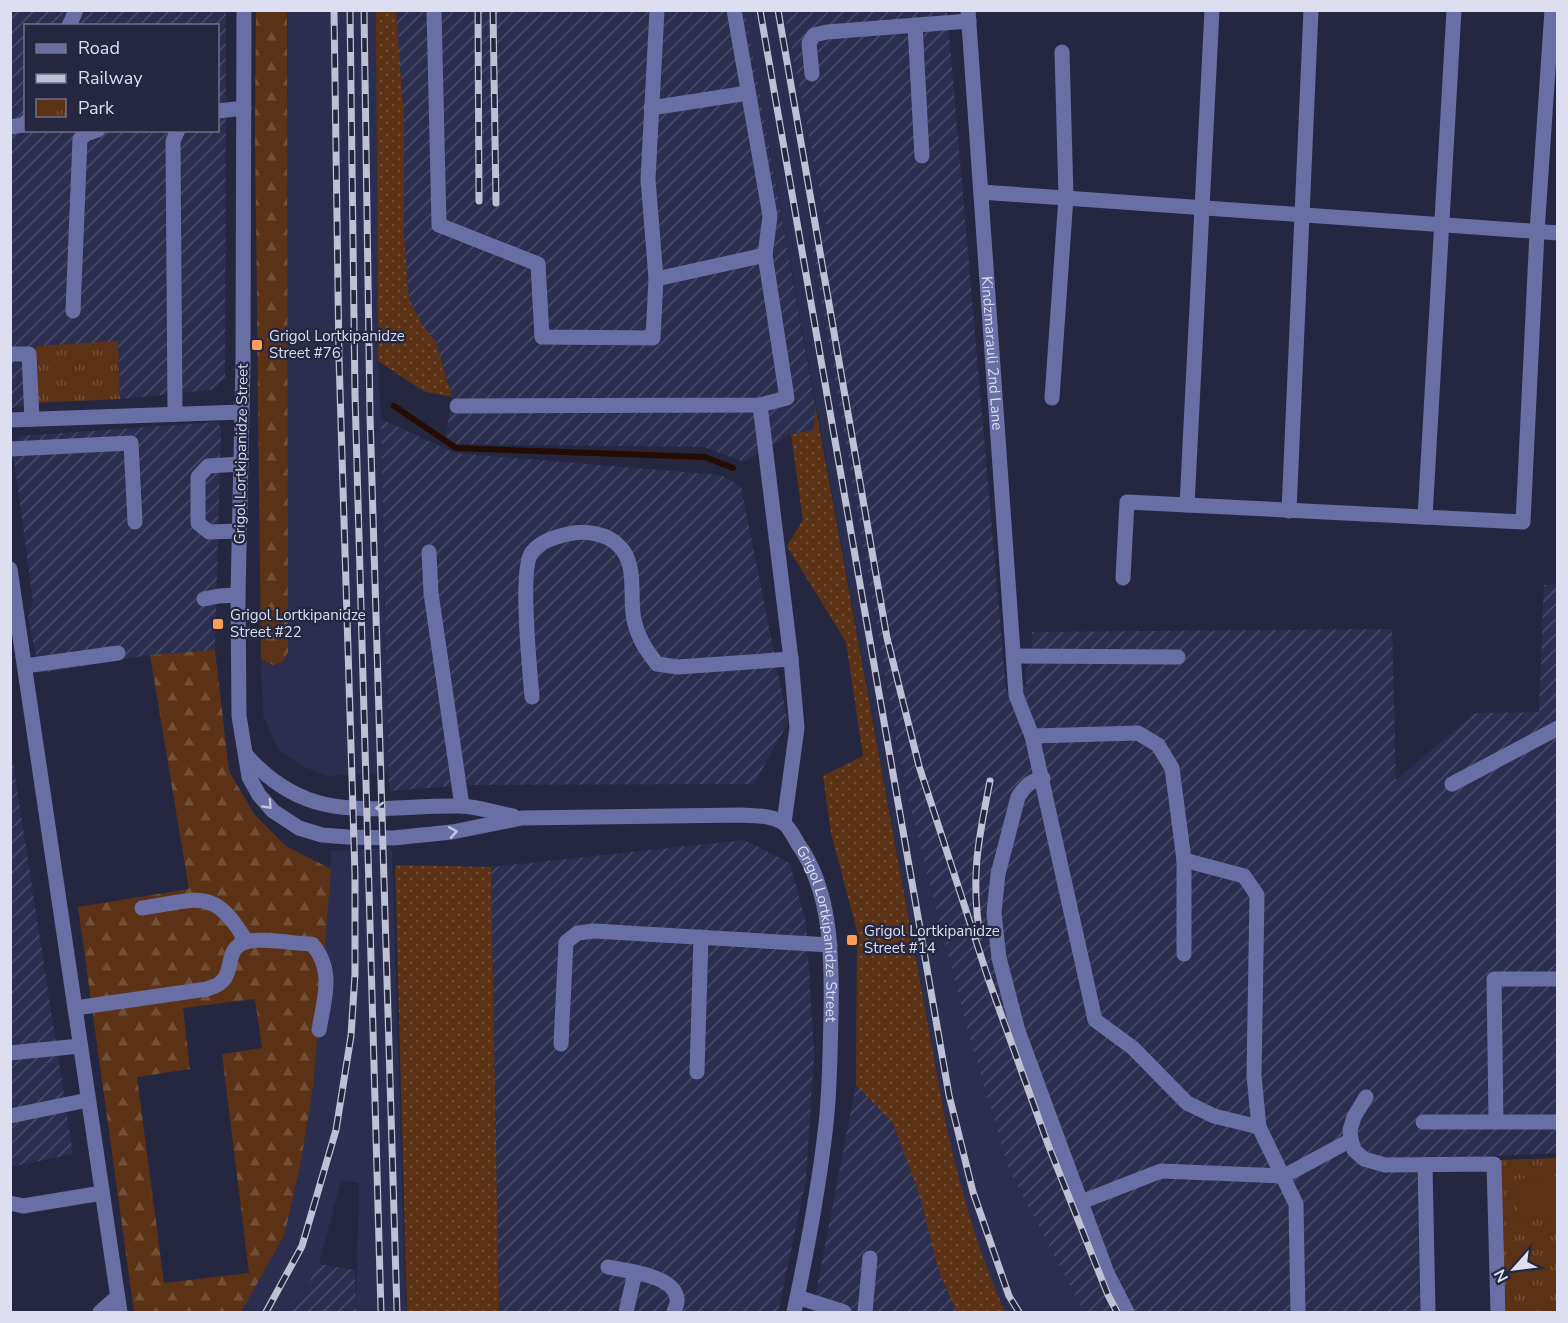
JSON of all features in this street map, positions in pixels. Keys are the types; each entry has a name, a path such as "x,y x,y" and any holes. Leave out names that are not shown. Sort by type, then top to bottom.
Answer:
{"street":[{"path":"70,24 76,10"},
{"name":"Grigol Lortkipanidze Street","path":"244,10 242,412 238,595 239,716 249,777 259,795 273,811 299,828 322,835 393,838 452,832 522,818 742,815 768,817 784,823 812,868 822,900 830,945 830,1058 826,1125 796,1305"},
{"path":"434,10 439,225 538,264 542,337 653,338 656,279 648,179 657,10"},
{"path":"457,406 760,405 787,398 765,255 770,216 734,10"},
{"path":"1187,505 1204,208 1212,10"},
{"path":"1289,511 1311,10"},
{"path":"1425,518 1454,10"},
{"path":"1123,578 1127,502 1523,522 1537,232 1552,10"},
{"path":"812,74 809,43 814,35 915,25 968,16"},
{"name":"Kindzmarauli 2nd Lane","path":"968,16 1016,695 1032,736 1095,1020 1134,1047 1187,1103 1214,1116 1259,1127"},
{"path":"915,25 922,156"},
{"path":"1052,398 1066,198 1062,52"},
{"path":"651,108 748,93"},
{"path":"219,111 244,108"},
{"path":"73,311 80,139 92,132"},
{"path":"175,414 173,141 177,132"},
{"path":"981,192 1557,233"},
{"path":"656,279 765,255"},
{"path":"10,354 29,354 32,418"},
{"path":"760,405 791,659 797,728 784,823"},
{"path":"10,420 242,412"},
{"path":"10,449 131,443 135,522"},
{"path":"239,531 209,532 198,523 198,477 208,466 241,464"},
{"path":"532,697 525,577 531,553 550,538 573,533 599,534 619,546 629,562 634,619 641,643 657,664 678,667 791,659"},
{"path":"429,552 431,593 462,806"},
{"path":"10,569 13,608 25,666 120,1312"},
{"path":"204,599 238,595"},
{"path":"25,666 118,653"},
{"path":"1013,656 1178,657"},
{"path":"1452,784 1557,728"},
{"path":"1032,736 1138,733 1158,745 1172,768 1184,860 1184,954"},
{"name":"Grigol Lortkipanidze Street","path":"244,753 264,774 289,793 324,804 348,808 462,806 522,818"},
{"path":"1042,778 1025,786 1018,796 998,874 994,913 999,958 1018,1031 1107,1273 1127,1312"},
{"path":"1184,860 1244,876 1257,895 1254,1076 1259,1127 1296,1204 1298,1312"},
{"path":"142,908 202,899 219,906 235,922 246,941"},
{"path":"561,1044 566,942 578,933 594,931 830,945"},
{"path":"697,1072 701,937"},
{"path":"75,1008 207,989 221,983 227,974 231,953 236,946 246,941 312,944 326,967 319,1030"},
{"path":"1496,1122 1494,979 1557,979"},
{"path":"10,1053 80,1046"},
{"path":"1366,1097 1354,1117 1350,1130 1350,1140 1354,1150 1364,1159 1385,1165 1494,1164 1498,1312"},
{"path":"10,1116 88,1100"},
{"path":"1423,1122 1557,1122"},
{"path":"1081,1202 1161,1171 1284,1176 1350,1140"},
{"path":"1425,1165 1428,1312"},
{"path":"10,1203 23,1206 102,1193"},
{"path":"865,1312 870,1258"},
{"path":"608,1267 664,1281 672,1287 678,1298 674,1312"},
{"path":"626,1312 635,1273"},
{"path":"100,1312 117,1296"},
{"path":"796,1305 844,1312"}],"shaded area":[{"path":"11,11 226,11 225,378 211,390 120,399 118,342 36,346 36,403 11,408"},
{"path":"287,11 376,11 378,361 388,773 327,776 300,765 278,749 263,715 261,659 273,665 283,662 288,652"},
{"path":"396,11 745,11 815,404 814,431 791,434 744,462 703,447 454,444 446,436 452,397 436,342 423,326 409,299 404,238 404,119"},
{"path":"745,11 784,11 828,234 811,240 898,752 968,1032 1009,1170 1084,1312 1005,1312 985,1267 965,1205 947,1129"},
{"path":"784,11 947,11 1006,690 1026,686 1026,670 1033,661 1032,632 1392,629 1396,780 1475,713 1539,712 1544,585 1557,584 1557,1153 1417,1160 1420,1312 1084,1312 1009,1170 968,1032 898,752 811,240 828,234"},
{"path":"381,419 455,453 721,475 741,487 788,723 754,784 466,785 389,791"},
{"path":"218,422 221,429 215,650 150,655 40,673 28,618 33,601 12,444 21,436"},
{"path":"10,743 73,1154 11,1167 10,1167"},
{"path":"744,840 790,863 806,922 814,1054 806,1179 778,1312 499,1312 491,867"},
{"path":"392,848 406,1312 356,1312 359,1183 341,1180 319,1264 292,1312 241,1312 284,1236 300,1167 313,1088 331,851"},
{"path":"856,1085 893,1123 920,1196 939,1272 957,1312 812,1312"},
{"path":"319,1264 355,1270 356,1312 292,1312"}],"green space":[{"path":"256,11 287,11 288,652 283,662 273,665 261,659 255,127"},
{"path":"376,11 396,11 404,119 404,238 409,299 423,326 436,342 452,397 423,391 378,361"},
{"path":"118,341 120,399 36,403 36,346"},
{"path":"815,404 947,1129 972,1222 1005,1312 957,1312 939,1272 920,1196 893,1123 856,1085 857,931 831,833 823,776 863,756 846,642 787,546 803,520 791,434 814,430"},
{"path":"215,650 229,771 254,814 286,846 331,869 313,1088 300,1167 284,1236 241,1312 134,1312 78,907 189,889 150,655","holes":["255,999 262,1048 222,1054 249,1273 164,1283 137,1077 190,1069 183,1008"]},
{"path":"395,865 491,867 499,1312 407,1312"},
{"path":"1557,1158 1557,1312 1506,1312 1500,1160"},
{"path":"1557,1176 1557,1216 1518,1219 1516,1179"}],"waterway":[{"path":"394,406 456,448 705,457 733,468"}],"railway":[{"path":"266,1312 302,1246 336,1130 351,1036 355,974 355,875 339,358 334,10"},
{"path":"350,10 355,395 381,1312"},
{"path":"364,10 370,416 397,1312"},
{"path":"478,10 479,201"},
{"path":"493,10 496,203"},
{"path":"760,10 949,1095 973,1192 1009,1296 1019,1312"},
{"path":"778,10 887,638 919,766 988,978 1049,1147 1108,1295 1117,1312"},
{"path":"980,935 976,894 977,857 990,781"}],"place":[{"name":"Grigol Lortkipanidze Street #76","path":"257,345"},
{"name":"Grigol Lortkipanidze Street #22","path":"218,624"},
{"name":"Grigol Lortkipanidze Street #14","path":"852,940"}]}
